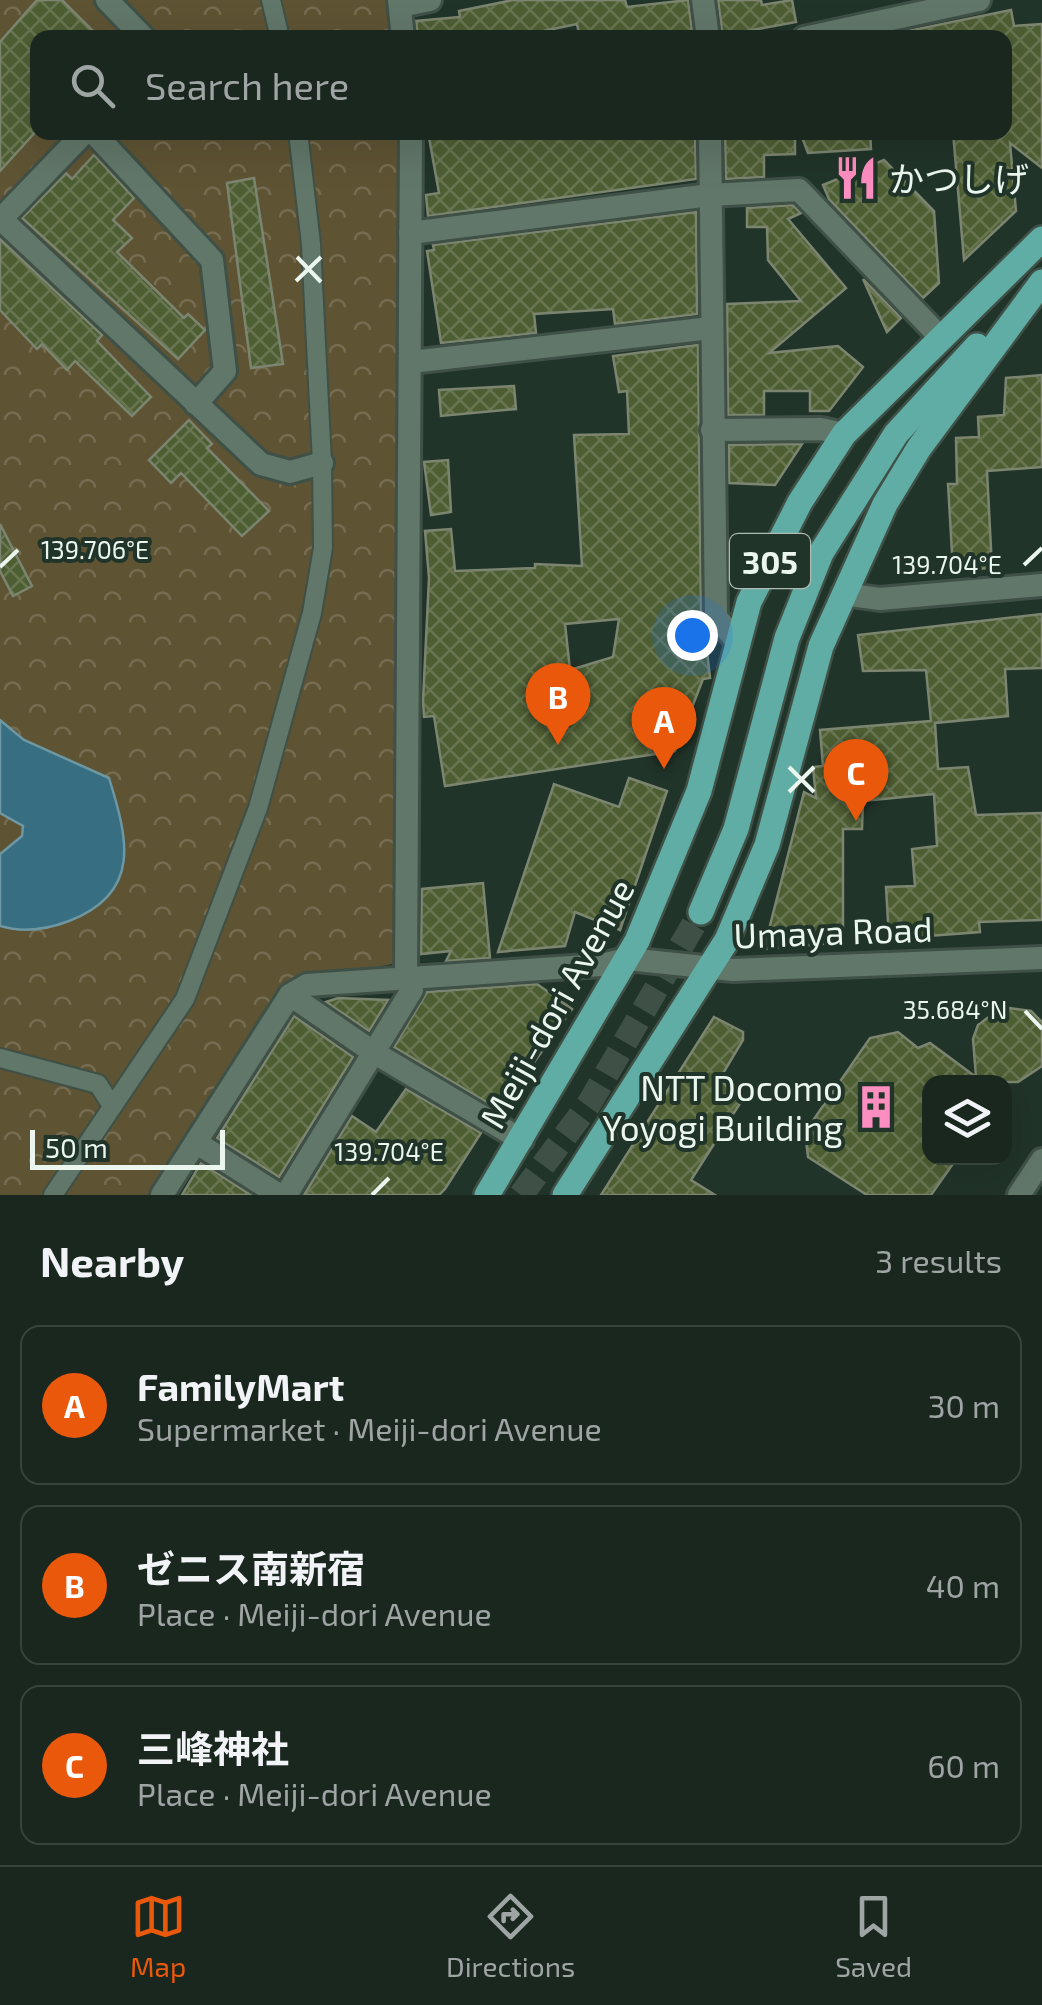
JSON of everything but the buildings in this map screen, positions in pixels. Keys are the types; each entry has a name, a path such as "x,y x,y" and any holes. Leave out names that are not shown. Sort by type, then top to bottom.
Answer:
{"main road":[{"name":"Meiji-dori Avenue","path":"487,1195 627,959 699,791 750,602 784,530 844,434 1042,239"},
{"name":"305","path":"565,1195 711,969 767,845 806,690 843,594 885,504 919,448 1036,288"},
{"name":"305","path":"701,912 736,829 787,638 822,553 896,434 934,388 1036,288"}],"street":[{"path":"107,0 136,30"},
{"path":"271,0 278,30"},
{"path":"402,30 400,3 430,0"},
{"path":"704,0 707,30"},
{"path":"841,30 980,0"},
{"path":"77,140 1,219 262,464 290,472 322,463"},
{"path":"100,140 212,260 226,371 196,404"},
{"path":"53,1195 185,998 258,808 312,614 322,548 322,463 310,244 299,140"},
{"path":"197,1143 283,1195 412,990 406,977 410,140"},
{"path":"710,140 716,616 738,643"},
{"path":"410,233 710,195 798,190 942,339"},
{"path":"411,362 711,328"},
{"path":"712,430 821,429 844,434"},
{"path":"843,594 880,600 1042,586"},
{"name":"Umaya Road","path":"290,996 307,985 601,965 627,959 711,969 1042,958"},
{"path":"162,1195 290,996 373,1052 522,1140"},
{"path":"0,1058 98,1084 112,1106"},
{"path":"1018,1195 1042,1160"}],"green space":[{"path":"0,0 388,0 393,30 30,30 30,140 398,140 396,963 289,987 153,1195 0,1195"}],"water":[{"path":"0,720 24,740 109,778 116,801 124,843 119,880 92,909 53,926 26,930 0,926 0,854 22,836 23,826 0,813"}],"tunnel":[{"path":"521,1195 589,1104 701,912"}],"place":[{"name":"かつしげ","path":"856,178"},
{"name":"ゼニス南新宿","path":"558,745"},
{"name":"FamilyMart","path":"664,769"},
{"name":"三峰神社","path":"856,821"},
{"name":"NTT Docomo Yoyogi Building","path":"876,1107"}]}
